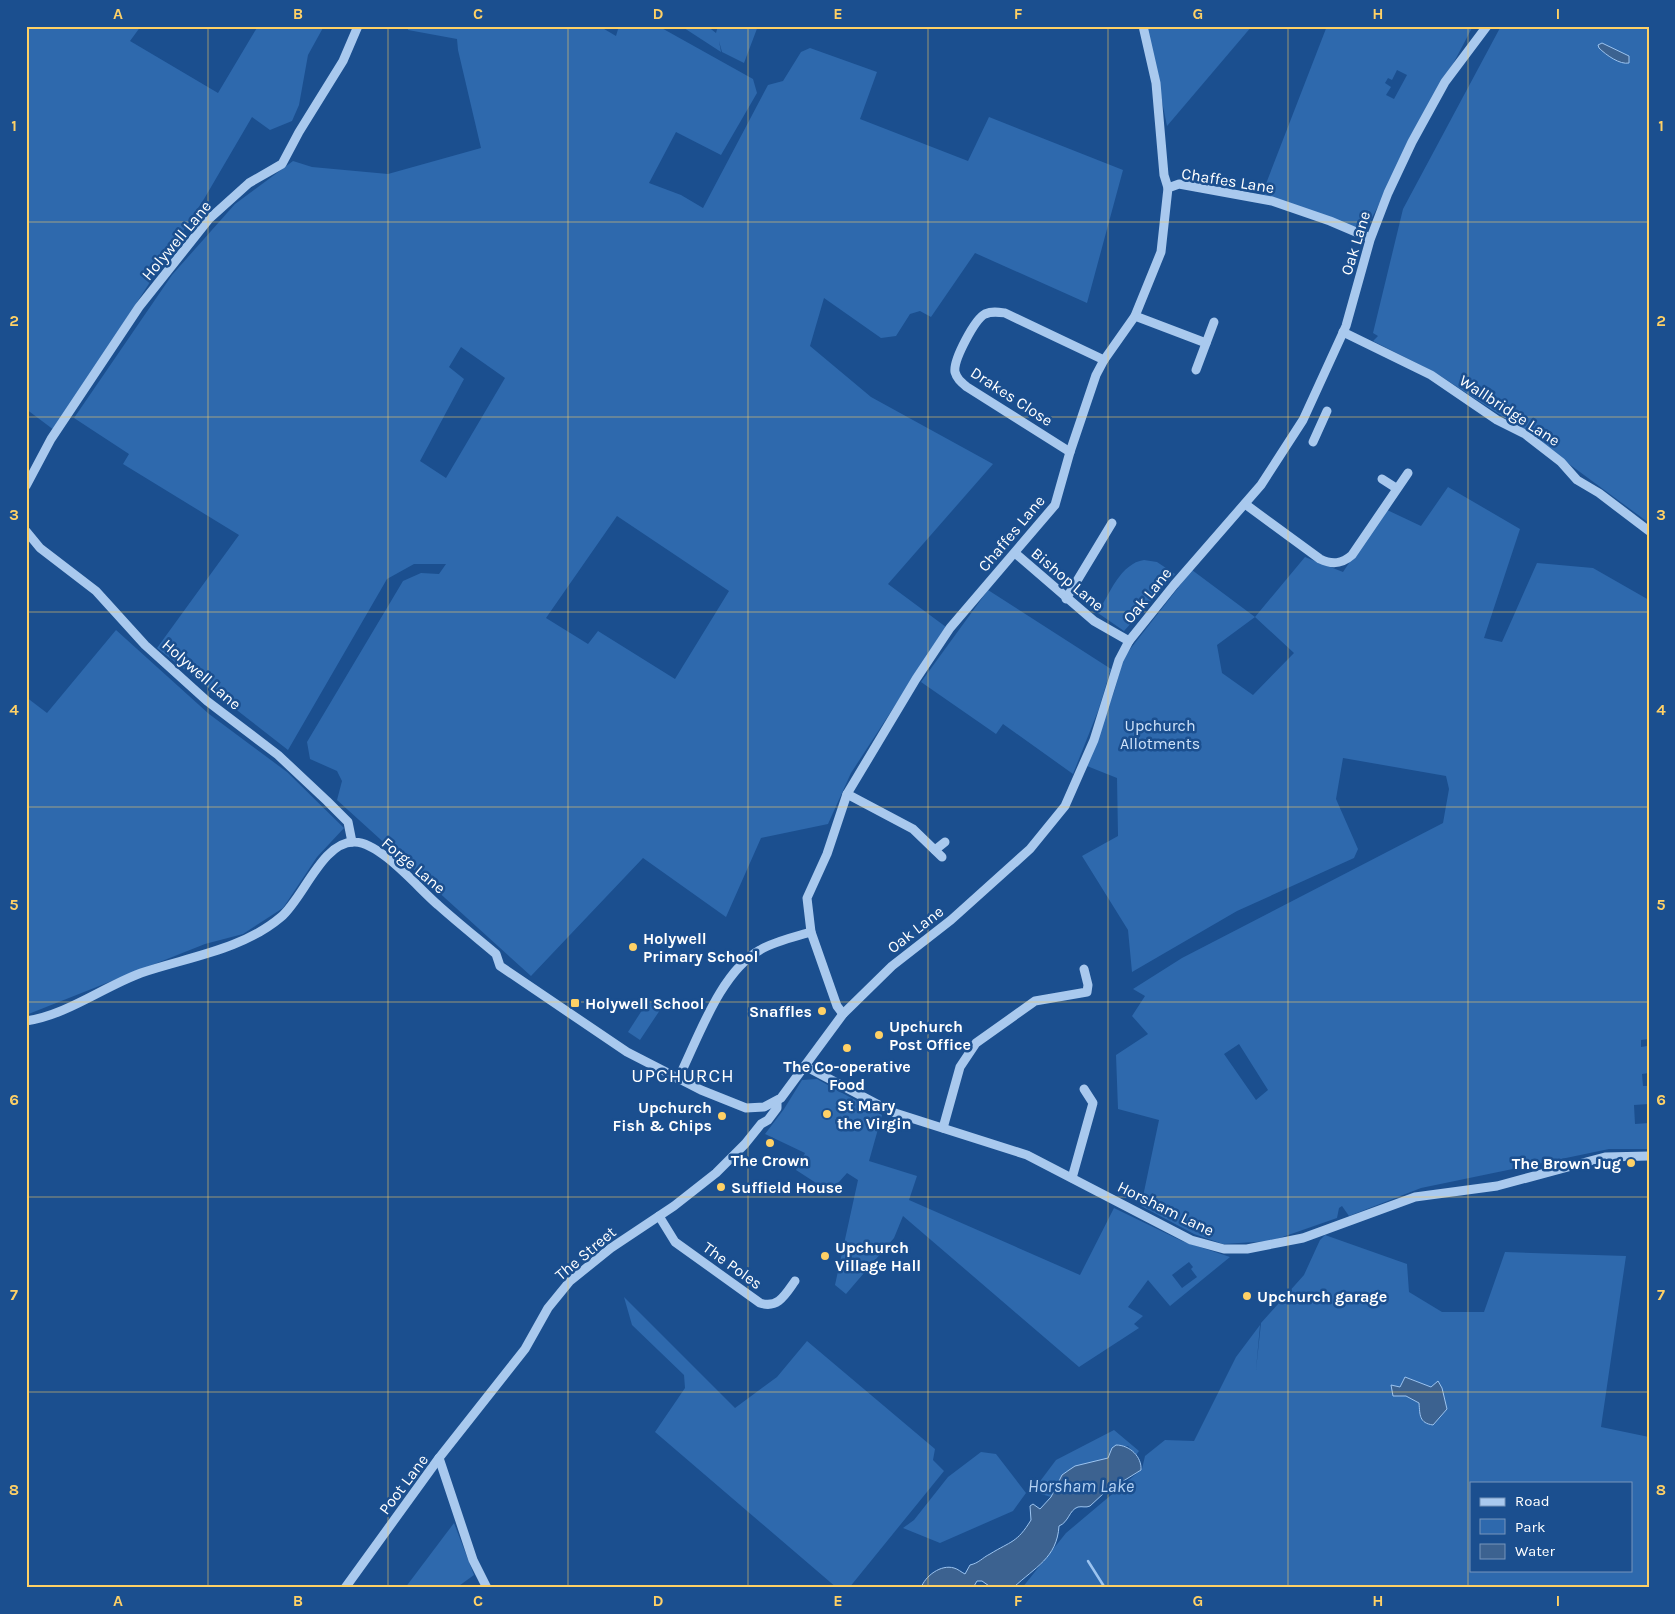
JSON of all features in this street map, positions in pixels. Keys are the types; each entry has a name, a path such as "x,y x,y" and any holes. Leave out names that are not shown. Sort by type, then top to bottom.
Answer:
{"street":[{"name":"Holywell Lane","path":"26,486 51,439 139,307 187,246 209,219 249,184 282,164 342,61 358,26"},
{"path":"1143,26 1156,82 1164,175 1168,188"},
{"name":"Oak Lane","path":"759,1109 777,1100 805,1066 843,1014 892,966 951,920 1016,862 1054,821 1065,806 1094,740 1119,660 1129,641 1174,585 1245,504 1274,467 1303,420 1343,332 1370,238 1388,193 1445,82 1487,26"},
{"name":"Chaffes Lane","path":"843,1014 835,1001 811,932 807,898 827,854 847,794 916,679 950,628 1055,505 1070,452 1096,376 1104,360 1135,316 1161,252 1168,188 1179,184 1272,201 1330,221 1370,238"},
{"name":"Drakes Close","path":"1070,452 958,379 955,371 957,357 980,318 995,312 1005,313 1104,360"},
{"path":"1135,316 1206,343"},
{"path":"1196,370 1214,322"},
{"name":"Wallbridge Lane","path":"1343,332 1431,375 1497,420 1525,434 1561,462 1577,480 1599,493 1649,531"},
{"path":"1313,442 1327,411"},
{"path":"1303,420 1320,427"},
{"path":"1245,504 1320,559 1335,563 1342,562 1352,555 1408,473"},
{"path":"1382,479 1396,488"},
{"path":"1066,599 1112,523"},
{"name":"Holywell Lane","path":"26,531 40,548 96,591 145,645 207,702 278,755 327,801 348,822 352,842"},
{"name":"Bishop Lane","path":"1014,553 1094,621 1129,641"},
{"path":"847,794 913,829 939,853 945,842"},
{"path":"26,1021 39,1019 140,974 215,951 263,929 293,905 331,851 341,844 352,842"},
{"name":"Forge Lane","path":"352,842 369,846 395,865 496,954 500,966 593,1031 636,1058 678,1079 746,1108 759,1109"},
{"path":"678,1079 721,990 734,970 760,949 811,932"},
{"path":"943,1128 958,1072 971,1048 994,1028 1035,1000 1086,992 1088,986 1084,969"},
{"name":"Horsham Lane","path":"805,1066 892,1112 1023,1153 1194,1242 1212,1247 1238,1250 1303,1238 1414,1197 1497,1186 1605,1157 1649,1156"},
{"path":"1072,1178 1093,1103 1084,1089"},
{"name":"The Street","path":"439,1458 525,1349 548,1308 570,1281 611,1248 659,1216 720,1170 745,1145 761,1124 767,1121 773,1113 777,1100"},
{"path":"759,1109 761,1124"},
{"name":"The Poles","path":"659,1216 675,1242 760,1303 769,1306 777,1303 795,1281"},
{"name":"Poot Lane","path":"345,1588 439,1458"},
{"name":"Poot Lane","path":"439,1458 474,1560 487,1588"}],"green space":[{"path":"26,26 141,26 130,41 218,93 258,26 324,26 308,55 299,105 292,121 270,130 252,117 204,199 54,430 26,409"},
{"path":"408,26 599,26 616,36 619,26 658,26 753,79 757,93 721,155 676,132 649,183 681,195 703,208 768,85 783,81 801,52 810,48 877,72 860,119 968,161 989,117 1123,170 1087,303 975,253 931,317 920,311 910,314 896,336 881,338 824,298 810,346 871,397 993,464 888,584 946,627 851,773 828,824 761,838 726,917 643,858 531,976 337,800 342,781 337,771 310,759 307,742 403,581 421,573 439,574 446,564 414,564 387,579 288,750 157,648 239,535 123,464 129,454 74,418 172,275 235,204 293,161 312,167 388,174 481,148 457,39 408,30","holes":["461,347 505,378 446,478 420,461 464,379 449,367","617,516 729,591 675,679 598,631 588,644 546,618"]},
{"path":"681,26 707,26 716,33 718,26 758,26 744,63 722,52 719,41 721,52"},
{"path":"1147,26 1252,26 1167,126"},
{"path":"1327,26 1473,26 1365,231 1262,194","holes":["1397,70 1407,75 1394,99 1386,95 1391,87 1385,83 1388,78 1392,80"]},
{"path":"1501,26 1649,26 1649,523 1523,430 1436,373 1373,341 1378,336 1373,333 1403,209"},
{"name":"Upchurch Allotments","path":"1448,487 1520,529 1484,638 1502,642 1537,563 1593,568 1649,600 1649,1039 1641,1040 1641,1047 1647,1046 1649,1073 1642,1074 1643,1086 1649,1086 1649,1104 1634,1105 1635,1124 1649,1123 1649,1149 1609,1149 1421,1188 1349,1216 1342,1206 1339,1208 1337,1218 1271,1241 1223,1244 1194,1234 1141,1206 1159,1120 1118,1109 1116,1055 1148,1034 1132,1016 1145,996 1133,989 1182,958 1443,823 1449,789 1446,776 1343,758 1336,799 1358,849 1354,858 1237,911 1132,972 1128,930 1082,856 1118,836 1117,778 1087,766 1114,692 1124,657 1192,570 1255,617 1305,557 1343,572 1385,509 1421,526","holes":["1255,617 1294,653 1253,695 1222,673 1217,645","1239,1044 1268,1090 1256,1100 1224,1054"]},
{"path":"1144,560 1157,562 1175,574 1124,631 1098,613 1116,580 1122,573 1136,562"},
{"path":"988,590 1111,669 1098,711 1073,774 1003,724 996,734 921,682"},
{"path":"116,630 209,714 287,772 344,828 317,857 283,908 243,934 205,944 26,1015 26,697 47,713"},
{"path":"648,1001 660,1010 640,1040 628,1032"},
{"path":"817,1079 882,1115 869,1161 917,1176 909,1200 1080,1275 1114,1208 1182,1241 1230,1257 1170,1306 1148,1280 1128,1307 1143,1316 1134,1324 1139,1328 1079,1367 903,1216 894,1238 846,1294 835,1285 858,1180 847,1173 830,1192 796,1170 805,1153 765,1134 784,1109 802,1080","holes":["1189,1262 1193,1267 1191,1269 1197,1277 1182,1288 1172,1275"]},
{"path":"1325,1235 1407,1264 1409,1292 1442,1312 1484,1312 1505,1252 1626,1256 1601,1427 1649,1437 1649,1588 1022,1588 1066,1533 1142,1469 1145,1456 1165,1440 1194,1441 1236,1357 1260,1325 1256,1370 1261,1323 1304,1275 1320,1240","holes":["1405,1377 1431,1387 1421,1419 1419,1403 1391,1385 1400,1387"]},
{"path":"624,1297 735,1408 777,1377 807,1341 935,1449 933,1460 944,1471 849,1588 837,1588 655,1432 685,1388 684,1375 632,1325"},
{"path":"1114,1430 1139,1451 1136,1455 1128,1446 1112,1448 1108,1457 1051,1497 1041,1494 1038,1484 1056,1460"},
{"path":"981,1452 996,1454 1026,1493 1013,1511 940,1543 903,1528 914,1520 948,1477"},
{"path":"454,1523 474,1575 456,1588 405,1588"}],"water":[{"path":"1602,43 1629,56 1629,63 1617,61 1605,54 1598,45"},
{"path":"1405,1377 1431,1387 1438,1381 1442,1388 1447,1409 1433,1425 1423,1420 1420,1415 1419,1403 1406,1396 1393,1396 1391,1385 1400,1387"},
{"name":"Horsham Lake","path":"1116,1445 1130,1449 1137,1456 1141,1470 1104,1493 1090,1506 1075,1509 1065,1522 1059,1526 1054,1546 1044,1561 1013,1588 992,1588 982,1581 977,1581 973,1588 921,1588 926,1579 939,1569 949,1567 965,1574 970,1565 1013,1541 1022,1533 1031,1520 1030,1506 1033,1504 1040,1509 1051,1497 1062,1475 1075,1466 1108,1458 1112,1448"}],"waterway":[{"path":"1088,1561 1105,1588"}],"place":[{"name":"Holywell Primary School","path":"633,947"},
{"name":"Holywell School","path":"575,1003"},
{"name":"Snaffles","path":"822,1011"},
{"name":"Upchurch Post Office","path":"879,1035"},
{"name":"The Co-operative Food","path":"847,1048"},
{"name":"St Mary the Virgin","path":"827,1114"},
{"name":"Upchurch Fish & Chips","path":"722,1116"},
{"name":"The Crown","path":"770,1143"},
{"name":"The Brown Jug","path":"1631,1163"},
{"name":"Suffield House","path":"721,1187"},
{"name":"Upchurch Village Hall","path":"825,1256"},
{"name":"Upchurch garage","path":"1247,1296"}],"district":[{"name":"UPCHURCH","path":"683,1075"}]}
